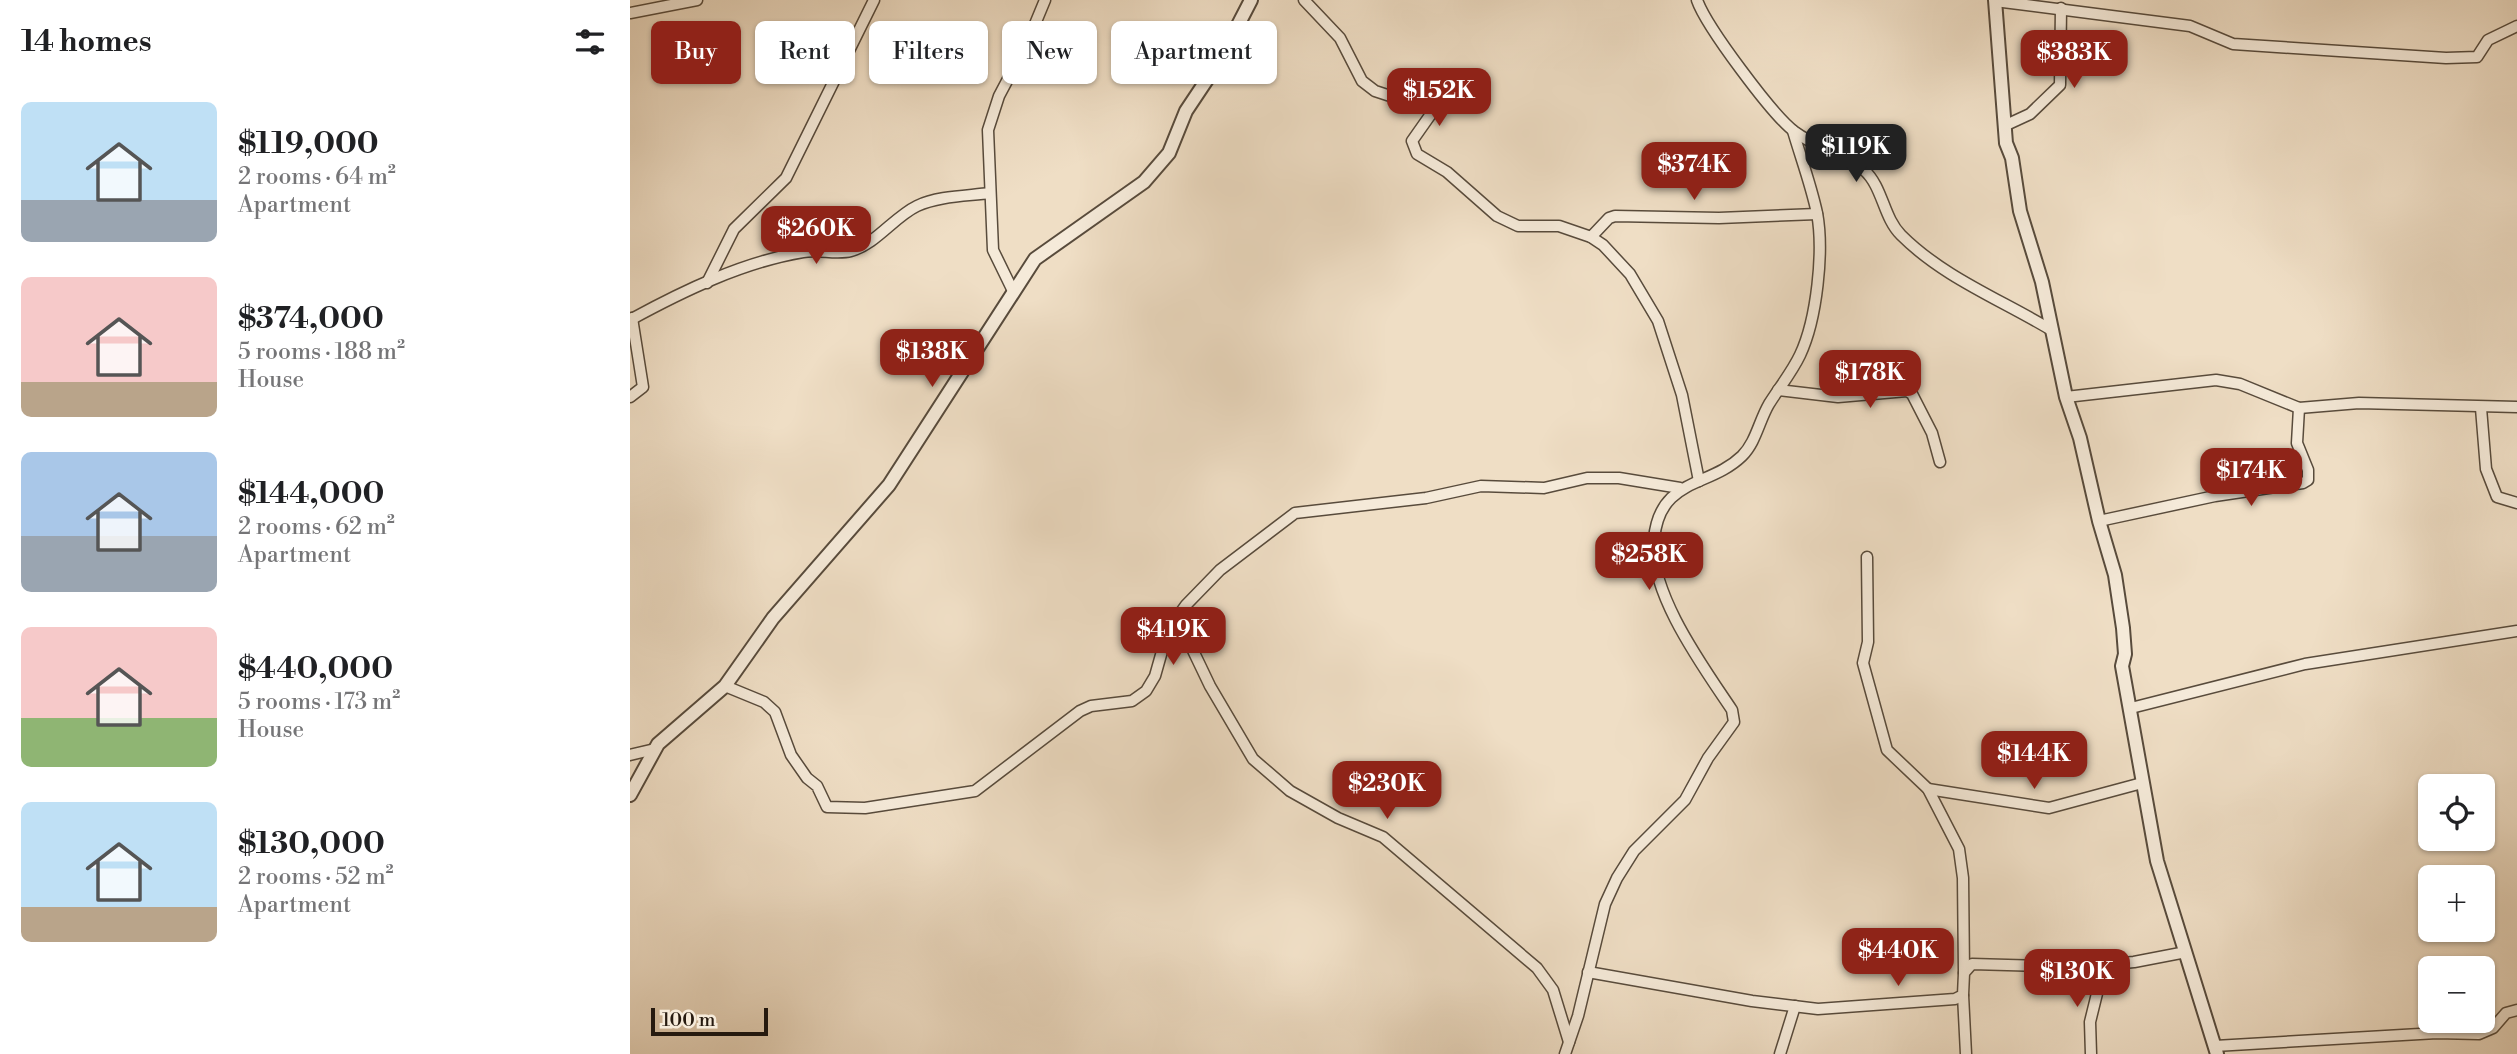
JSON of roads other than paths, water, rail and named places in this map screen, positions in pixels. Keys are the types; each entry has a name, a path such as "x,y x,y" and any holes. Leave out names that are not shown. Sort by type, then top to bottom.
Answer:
{"street":[{"path":"630,13 696,0"},
{"path":"707,283 734,229 786,178 874,0"},
{"path":"1013,291 993,250 988,130 991,116 1045,0"},
{"path":"630,795 655,749 673,728 725,686 773,618 889,485 1035,259 1144,182 1169,153 1186,111 1220,60 1251,0"},
{"path":"1304,0 1340,38 1363,81 1375,91 1430,109 1431,114 1412,141 1417,154 1447,172 1488,209 1511,224 1524,227 1559,226 1591,237 1603,245 1630,274 1638,294 1658,321 1686,408 1699,481"},
{"path":"1697,0 1716,36 1793,131 1866,172 1873,179 1898,232 1935,263 2053,331"},
{"path":"2517,26 2488,40 2477,57 2446,58 2233,44 2190,26 1995,1 2004,126 2020,211 2053,331 2066,397 2080,438 2099,521 2115,575 2123,628 2125,654 2122,666 2157,861 2216,1050 2437,1033 2479,1034 2493,1028 2506,1013 2517,1010"},
{"path":"2004,126 2030,114 2060,85 2062,8"},
{"path":"725,686 764,702 775,712 798,766 817,786 827,807 865,808 958,796 989,783 1080,711 1091,706 1138,698 1155,676 1168,630 1177,617 1220,570 1295,513 1426,498 1481,486 1544,488 1587,478 1619,478 1680,488 1699,481 1740,457 1800,354 1813,312 1818,275 1817,214 1793,131"},
{"path":"630,397 643,387 631,319 707,283 802,252 850,251 917,206 990,193"},
{"path":"1591,237 1609,218 1615,216 1726,218 1817,214"},
{"path":"2066,397 2216,380 2240,384 2299,408 2359,403 2517,407"},
{"path":"1778,390 1839,397 1907,391 1912,394 1932,433 1940,462"},
{"path":"2099,521 2215,496 2303,484 2309,475 2297,443 2299,408"},
{"path":"2481,408 2490,484 2497,497 2517,503"},
{"path":"1661,487 1668,502"},
{"path":"1564,1054 1605,904 1617,878 1634,851 1685,800 1708,758 1734,722 1732,710 1687,645 1655,560 1656,529 1668,502 1680,488"},
{"path":"1867,557 1868,642 1863,663 1887,750 1928,789 1952,834 1962,860 1966,1054"},
{"path":"1177,617 1210,686 1253,760 1290,791 1338,818 1383,837 1537,968 1553,990 1569,1042"},
{"path":"2131,708 2305,664 2517,631"},
{"path":"630,755 655,749"},
{"path":"1928,789 2049,808 2142,783"},
{"path":"1964,973 1972,964 1979,963 2104,965 2186,952"},
{"path":"2091,1054 2090,1022 2104,965"},
{"path":"1588,972 1818,1009 1927,1002 1955,999 1963,995"},
{"path":"1780,1054 1795,1006"}]}
